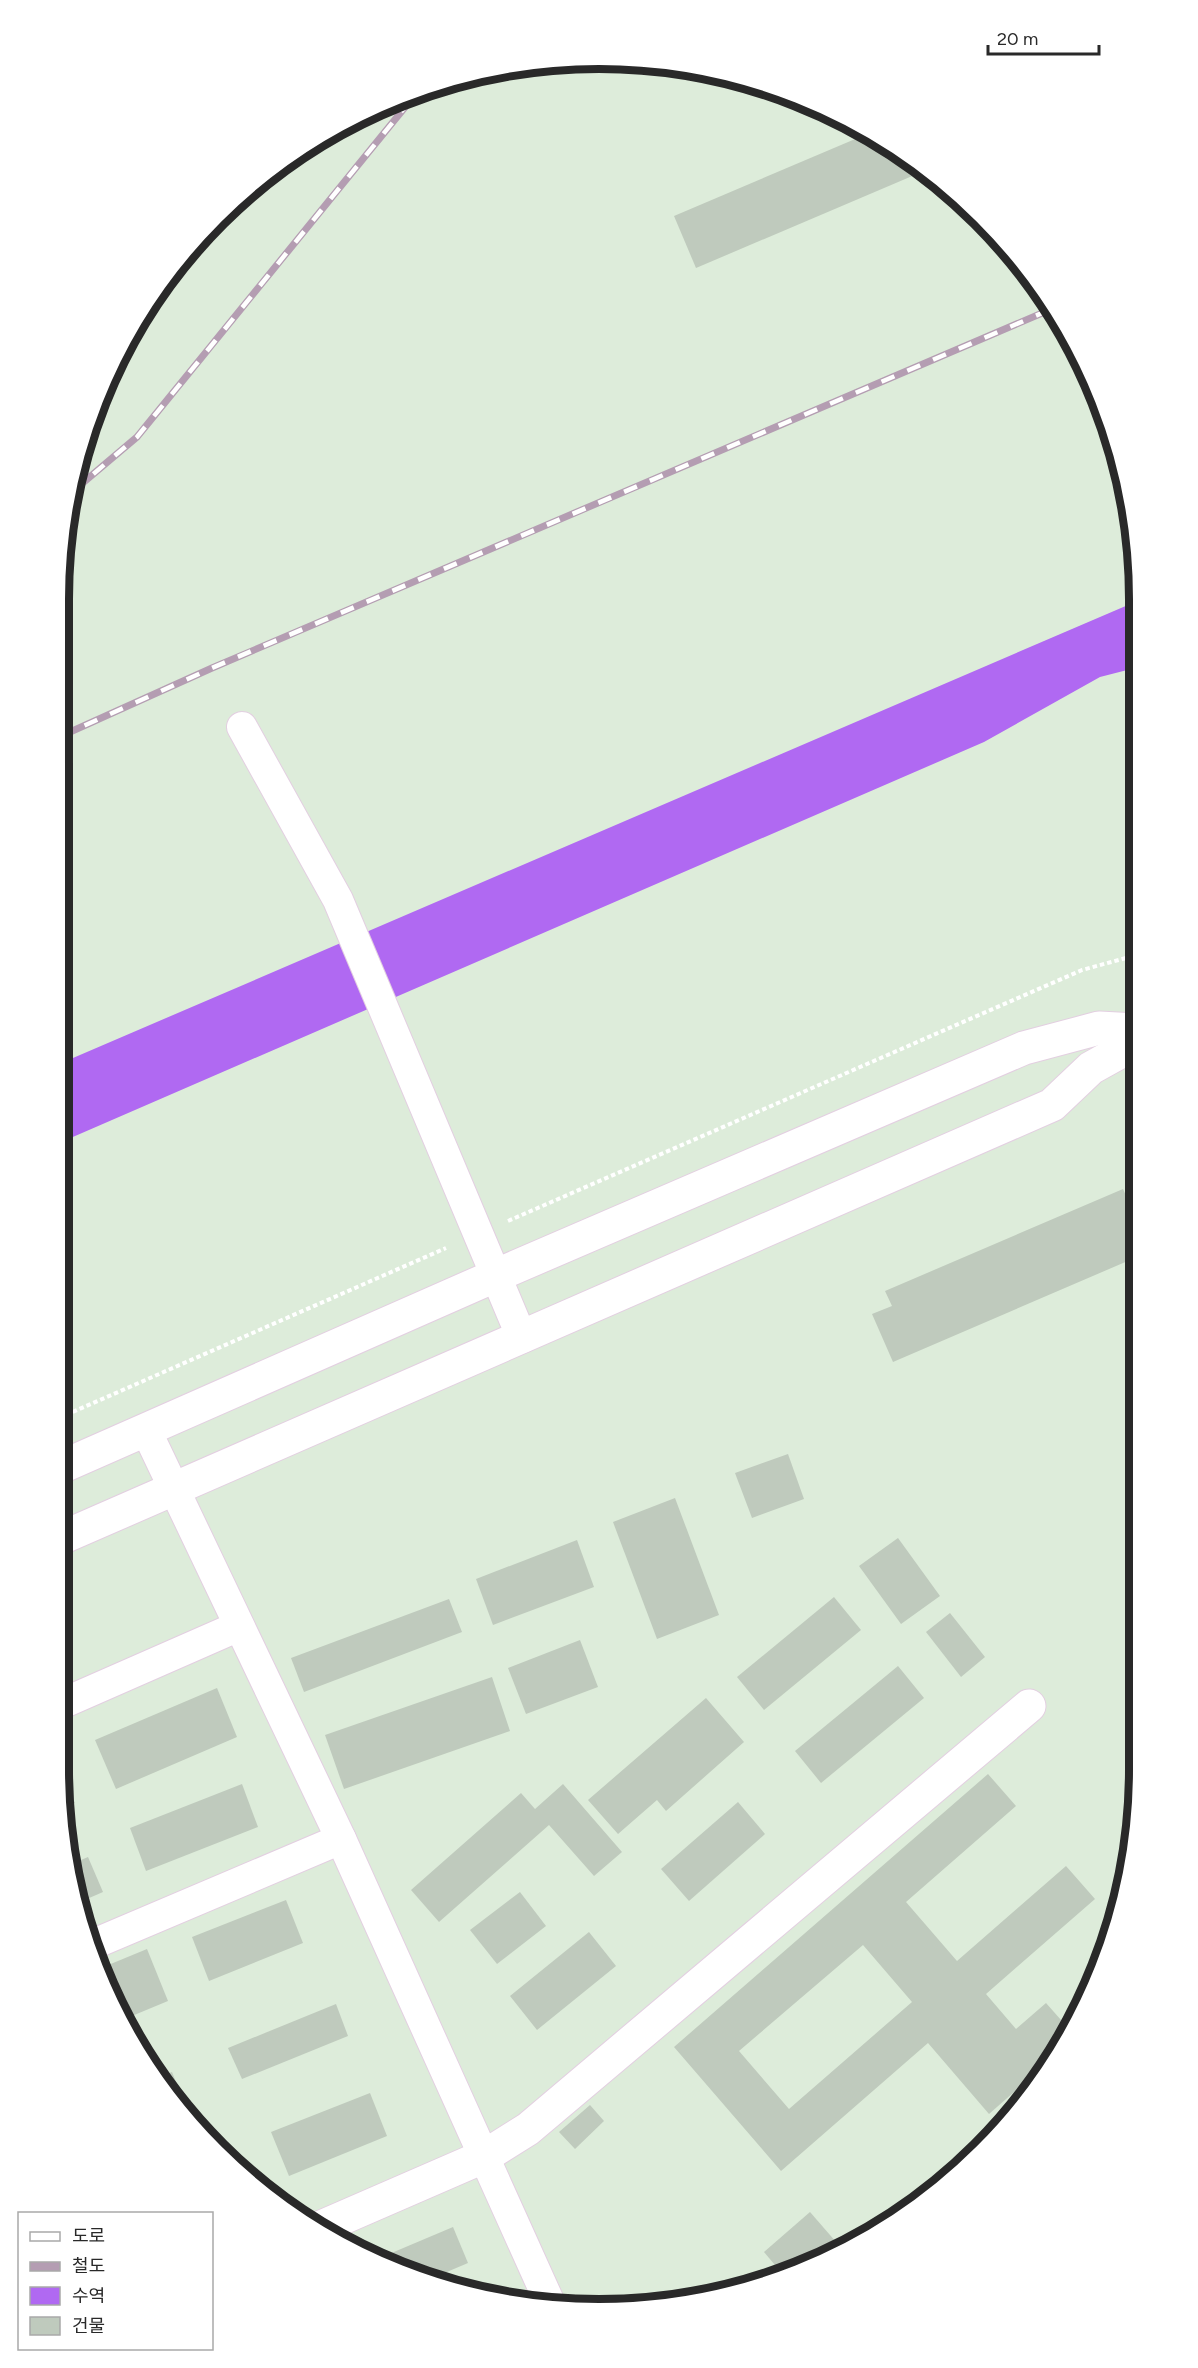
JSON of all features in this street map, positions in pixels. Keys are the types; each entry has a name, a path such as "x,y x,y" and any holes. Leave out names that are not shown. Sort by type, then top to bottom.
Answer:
{"street":[{"path":"242,727 338,900 522,1338"},
{"path":"69,1464 496,1275 1024,1048 1099,1028 1129,1030"},
{"path":"69,1535 1052,1105 1091,1068 1129,1047"},
{"path":"146,1430 341,1839 547,2296"},
{"path":"69,1700 239,1626"},
{"path":"328,2224 485,2156 528,2129 1029,1706"},
{"path":"98,1942 341,1839"}],"path":[{"path":"69,1414 1082,970 1126,958"}],"water":[{"path":"1129,605 1129,670 1100,677 984,742 69,1139 69,1060"}],"building":[{"path":"859,137 916,174 696,268 674,216"},
{"path":"1123,1189 1129,1202 1129,1260 893,1362 872,1314 892,1306 885,1291"},
{"path":"788,1454 804,1499 752,1518 735,1473"},
{"path":"675,1498 719,1615 657,1639 613,1522"},
{"path":"898,1538 940,1596 901,1624 859,1566"},
{"path":"577,1540 594,1587 493,1625 476,1579"},
{"path":"834,1597 861,1630 764,1710 737,1677"},
{"path":"449,1599 462,1632 304,1692 291,1658"},
{"path":"950,1613 985,1657 961,1677 926,1632"},
{"path":"580,1640 598,1687 526,1714 508,1668"},
{"path":"898,1666 924,1698 821,1783 795,1751"},
{"path":"492,1677 510,1731 344,1789 325,1735"},
{"path":"217,1688 237,1737 116,1789 95,1740"},
{"path":"706,1698 744,1742 666,1811 657,1800 618,1834 588,1800"},
{"path":"988,1774 1016,1806 906,1902 957,1961 1066,1866 1095,1899 986,1994 1016,2029 1046,2003 1064,2023 1058,2034 1028,2080 989,2114 928,2043 781,2171 674,2047","holes":["863,1945 912,2002 789,2109 739,2051"]},
{"path":"242,1784 258,1827 146,1871 130,1828"},
{"path":"563,1784 622,1852 594,1876 549,1825 439,1922 411,1890 521,1793 535,1809"},
{"path":"70,1790 75,1803 70,1805"},
{"path":"738,1802 765,1834 689,1901 661,1869"},
{"path":"88,1857 103,1892 85,1900 77,1862"},
{"path":"520,1892 546,1926 497,1964 470,1930"},
{"path":"286,1900 303,1943 209,1981 192,1937"},
{"path":"589,1932 616,1966 537,2030 510,1996"},
{"path":"147,1949 168,2001 131,2016 107,1966"},
{"path":"336,2004 348,2036 242,2079 228,2048"},
{"path":"172,2072 181,2094 179,2092 166,2074"},
{"path":"370,2093 387,2136 289,2176 271,2132"},
{"path":"590,2105 604,2121 575,2149 559,2132"},
{"path":"810,2212 836,2242 777,2268 764,2252"},
{"path":"453,2227 468,2263 441,2275 387,2255"}],"railway":[{"path":"82,484 137,437 407,105"},
{"path":"69,732 212,668 1044,312"}]}
